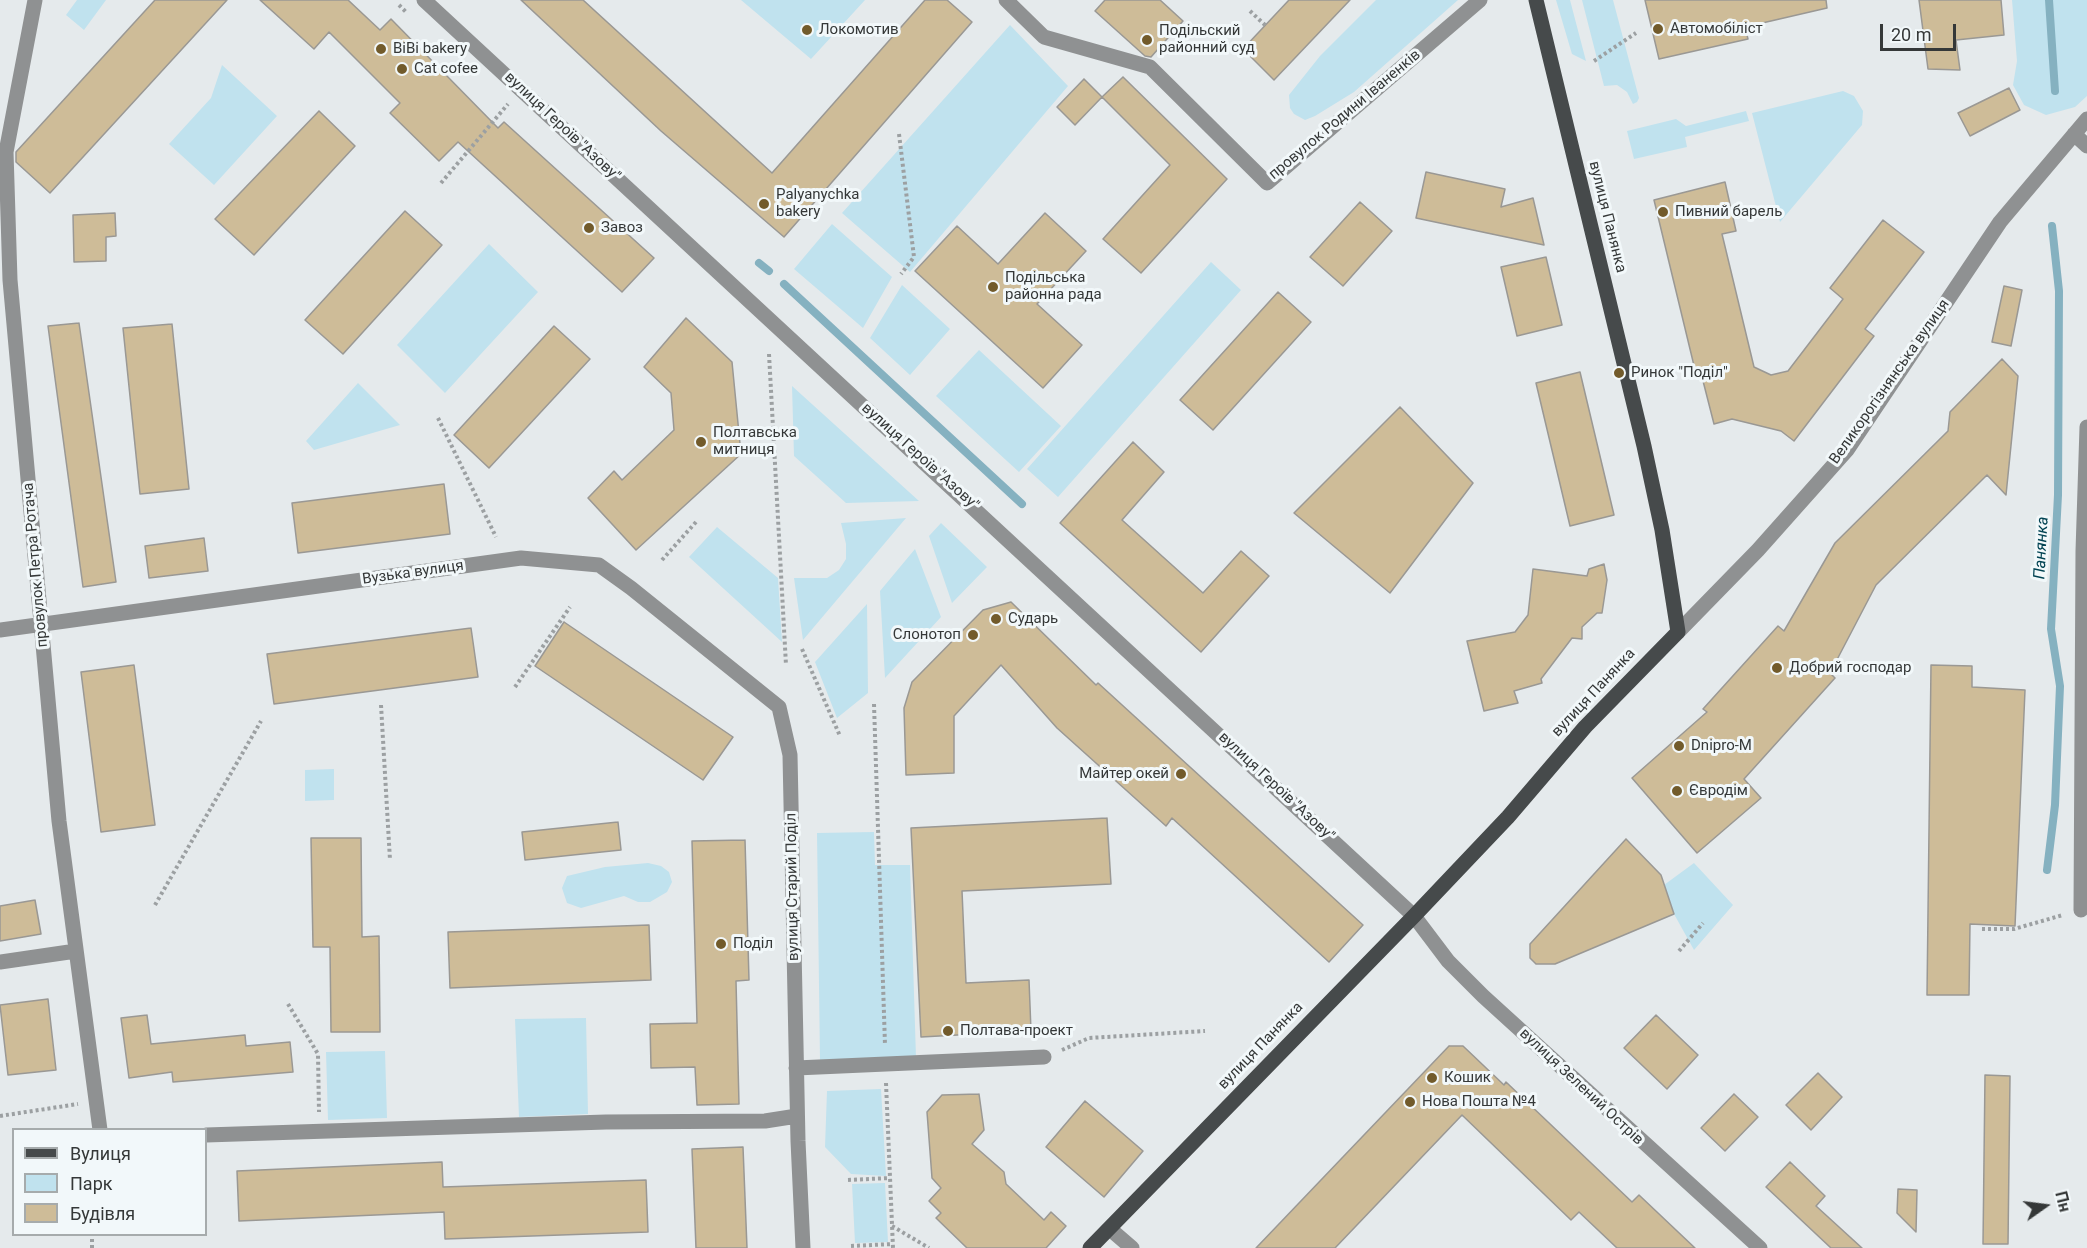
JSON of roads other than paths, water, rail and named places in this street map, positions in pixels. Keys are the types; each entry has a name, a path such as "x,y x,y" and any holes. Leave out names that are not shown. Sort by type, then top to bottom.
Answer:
{"main road":[{"name":"вулиця Панянка","path":"1090,1248 1414,916 1508,817 1585,727 1678,632 1662,530 1644,446 1536,0"}],"street":[{"name":"провулок Петра Ротача","path":"35,0 6,152 10,280 59,821 100,1128"},
{"name":"вулиця Героїв \"Азову\"","path":"423,0 1414,916"},
{"name":"провулок Родини Іваненків","path":"1006,0 1044,37 1150,67 1268,183 1480,0"},
{"name":"Великорогізнянська вулиця","path":"1678,632 1758,550 1847,450 2000,222 2087,119"},
{"path":"2074,134 2087,146"},
{"path":"2080,910 2087,427"},
{"name":"Вузька вулиця","path":"0,630 521,558 599,565 779,707"},
{"name":"вулиця Старий Поділ","path":"779,707 790,755 797,1116 803,1248"},
{"name":"вулиця Зелений Острів","path":"1414,916 1448,961 1483,996 1760,1248"},
{"path":"0,962 76,951"},
{"path":"796,1068 1044,1058"},
{"path":"207,1135 606,1122 765,1121 797,1116"},
{"path":"1110,1229 1132,1248"}],"waterway":[{"name":"Панянка","path":"2049,0 2055,91"},
{"name":"Панянка","path":"2047,870 2055,805 2060,686 2051,629 2058,495 2059,291 2052,226"},
{"path":"759,263 769,271"},
{"path":"784,284 1022,504"}],"place":[{"name":"Автомобіліст","path":"1658,29"},
{"name":"Локомотив","path":"807,30"},
{"name":"Подільский районний суд","path":"1147,40"},
{"name":"BiBi bakery","path":"381,49"},
{"name":"Cat cofee","path":"402,69"},
{"name":"Palyanychka bakery","path":"764,204"},
{"name":"Пивний барель","path":"1663,212"},
{"name":"Завоз","path":"589,228"},
{"name":"Подільська районна рада","path":"993,287"},
{"name":"Ринок \"Поділ\"","path":"1619,373"},
{"name":"Полтавська митниця","path":"701,442"},
{"name":"Сударь","path":"996,619"},
{"name":"Слонотоп","path":"973,635"},
{"name":"Добрий господар","path":"1777,668"},
{"name":"Dnipro-M","path":"1679,746"},
{"name":"Майтер окей","path":"1181,774"},
{"name":"Євродім","path":"1677,791"},
{"name":"Поділ","path":"721,944"},
{"name":"Полтава-проект","path":"948,1031"},
{"name":"Кошик","path":"1432,1078"},
{"name":"Нова Пошта №4","path":"1410,1102"}]}
